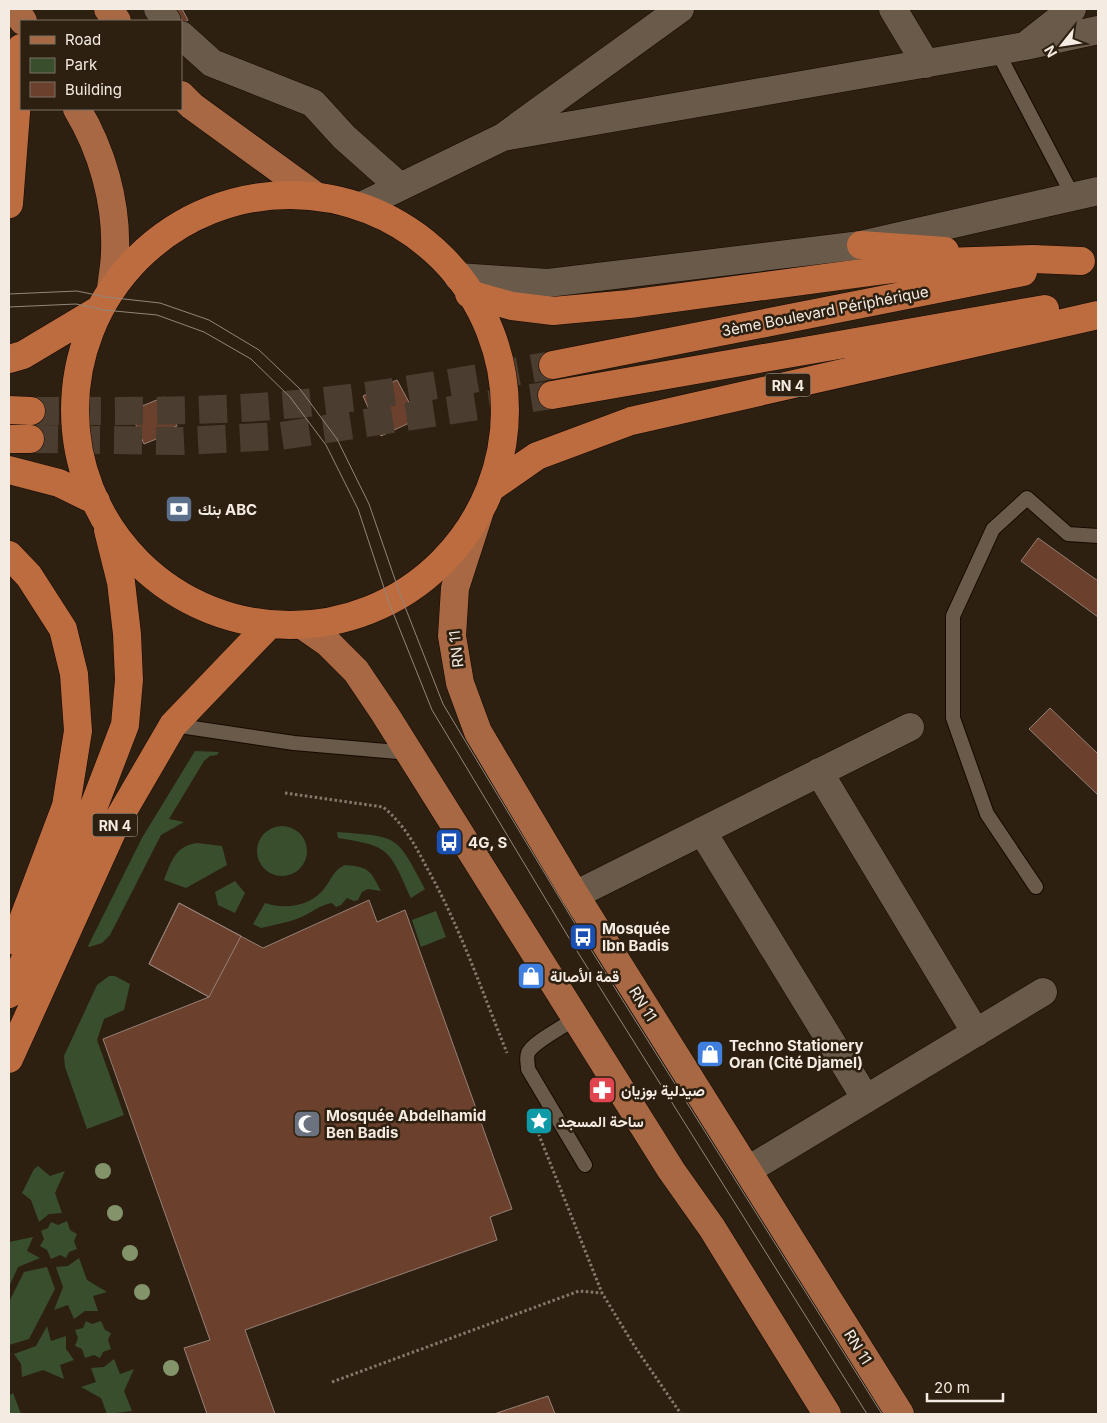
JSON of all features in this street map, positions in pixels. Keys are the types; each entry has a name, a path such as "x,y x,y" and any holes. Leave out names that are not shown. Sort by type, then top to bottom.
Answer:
{"highway":[{"path":"9,204 20,61"},
{"path":"268,195 316,196 361,206 404,227 441,256 463,286 490,329 501,368 505,408 502,449 491,488 479,514 456,548 426,577 375,608 358,615 302,625 270,624 230,616 193,601 159,579 135,557 101,510 84,470 79,445 75,402 81,361 88,336 105,300 141,253 179,225 222,205 268,195"},
{"path":"861,245 927,248 993,259"},
{"path":"463,286 512,306 553,312 629,304 891,268 993,259 1090,259"},
{"name":"3ème Boulevard Périphérique","path":"553,365 1090,259"},
{"path":"9,359 23,355 105,300"},
{"name":"RN 4","path":"552,395 896,334 1098,302"},
{"name":"RN 4","path":"491,488 537,456 631,421 1098,315"},
{"path":"9,470 59,483 101,510"},
{"name":"RN 4","path":"9,994 82,837 124,725 129,680 127,634 120,582 101,510"},
{"path":"9,555 29,576 63,628 74,674 78,731 66,806 9,957"},
{"name":"RN 4","path":"9,1059 116,823 173,725 270,624"}],"main road":[{"path":"15,9 22,20"},
{"path":"108,9 116,20"},
{"path":"182,96 192,106 316,196"},
{"path":"78,110 90,131 104,170 109,196 116,251 105,300"},
{"name":"RN 11","path":"479,514 455,588 452,636 460,683 478,732 575,895 900,1414"},
{"path":"302,625 328,643 356,671 671,1170 712,1228 827,1414"}],"street":[{"path":"158,9 166,20"},
{"path":"361,206 503,137 680,9"},
{"path":"893,9 926,64"},
{"path":"1025,46 1072,9"},
{"path":"503,137 926,64 1025,46 1098,30"},
{"path":"182,36 212,63 313,103 344,137 399,186"},
{"path":"463,286 548,282 861,245 1086,194"},
{"path":"575,895 910,727"},
{"path":"819,772 976,1033"},
{"path":"702,831 866,1099"},
{"path":"748,1170 1043,992"}],"lane":[{"path":"997,51 1086,194"},
{"path":"1036,887 987,814 953,718 953,616 993,528 1027,498 1068,534 1098,536"},
{"path":"173,725 294,743 409,753"},
{"path":"576,1018 534,1046 528,1053 527,1060 528,1069 586,1165"}],"path":[{"path":"285,793 383,807 398,822 417,850"},
{"path":"332,1382 578,1291 602,1293 635,1347 681,1414"}],"green space":[{"path":"195,751 219,752 217,755 210,756 204,761 169,819 184,822 161,835 110,935 102,943 89,947 142,838"},
{"path":"277,826 287,826 300,833 307,846 307,856 300,869 287,876 277,876 268,872 261,865 257,856 257,846 261,837 268,830"},
{"path":"337,832 373,835 393,842 401,848 408,858 425,889 411,898 398,870 386,853 369,844 338,838"},
{"path":"197,843 222,846 227,865 186,888 164,880 172,861 179,851"},
{"path":"345,865 359,867 368,871 381,891 368,889 362,892 358,900 354,901 347,898 341,905 336,907 332,903 327,904 285,923 261,928 253,924 265,903 291,906 307,902 321,893 336,871"},
{"path":"235,881 245,893 235,913 218,905 215,892"},
{"path":"436,911 446,937 421,947 412,920"},
{"path":"109,976 115,976 130,984 124,1010 104,1019 97,1040 124,1115 87,1129 65,1067 64,1056 97,985"},
{"path":"38,1166 50,1176 65,1171 55,1193 62,1213 49,1214 39,1222 31,1200 22,1193 34,1169"},
{"path":"67,1221 70,1230 77,1234 74,1241 77,1249 69,1252 66,1258 60,1255 51,1259 47,1250 40,1246 44,1239 41,1231 48,1228 51,1222 58,1225"},
{"path":"33,1237 27,1251 40,1258 18,1267 9,1287 9,1242"},
{"path":"79,1258 87,1280 107,1292 93,1296 98,1311 85,1311 74,1319 68,1305 54,1310 63,1287 56,1267 68,1266"},
{"path":"47,1267 55,1289 29,1339 9,1345 9,1302 24,1272"},
{"path":"86,1321 92,1324 101,1321 105,1330 111,1333 108,1340 111,1349 103,1352 100,1358 94,1355 85,1358 82,1349 75,1346 78,1338 75,1330 83,1328"},
{"path":"47,1326 51,1341 66,1336 66,1349 74,1360 60,1365 64,1379 43,1370 22,1377 21,1364 14,1354 36,1346"},
{"path":"114,1359 120,1374 134,1369 124,1391 132,1411 107,1414 101,1398 81,1387 96,1382 91,1368 104,1367"},
{"path":"13,1393 21,1414 9,1414 9,1396"}],"building":[{"path":"160,9 182,9 188,20 182,23 182,20 166,20"},
{"path":"397,380 418,419 381,436 363,396"},
{"path":"164,397 177,426 164,431 166,435 144,444 130,411"},
{"path":"1038,538 1098,581 1098,617 1021,561"},
{"path":"1050,708 1098,754 1098,795 1029,729"},
{"name":"Mosquée Abdelhamid Ben Badis","path":"369,900 377,922 405,910 512,1209 490,1217 497,1240 245,1330 275,1414 207,1414 184,1348 210,1340 103,1039 209,997 149,964 179,903 263,948"},
{"path":"179,903 241,936 209,997 149,964"},
{"path":"548,1396 555,1414 494,1414"}],"tunnel":[{"path":"31,411 182,410 307,403 378,394 553,365"},
{"path":"30,439 183,441 280,436 552,395"}],"tram line":[{"path":"9,294 77,291 106,297 160,303 209,320 259,350 300,389 337,439 369,504 400,594 443,704 583,937 882,1414"},
{"path":"9,307 76,304 104,310 157,315 204,332 251,359 290,397 326,445 358,509 388,600 432,710 572,943 867,1414"}],"place":[{"name":"بنك ABC","path":"179,509"},
{"name":"4G, S","path":"449,842"},
{"name":"Mosquée Ibn Badis","path":"583,937"},
{"name":"قمة الأصالة","path":"531,976"},
{"name":"Techno Stationery Oran (Cité Djamel)","path":"710,1054"},
{"name":"صيدلية بوزيان","path":"602,1090"},
{"name":"ساحة المسجد","path":"539,1121"},
{"name":"Mosquée Abdelhamid Ben Badis","path":"307,1124"}]}
